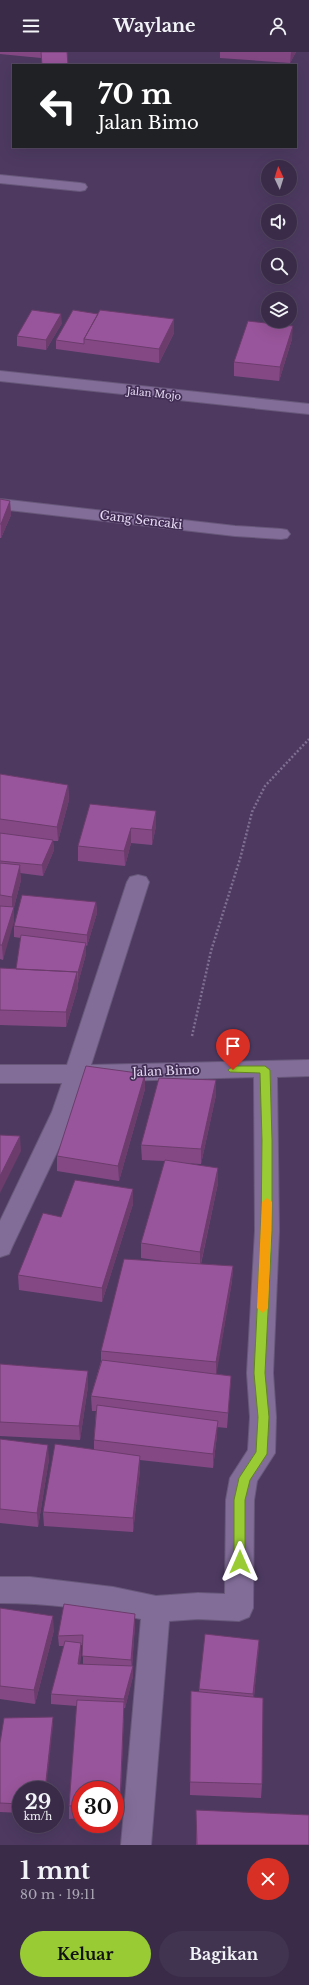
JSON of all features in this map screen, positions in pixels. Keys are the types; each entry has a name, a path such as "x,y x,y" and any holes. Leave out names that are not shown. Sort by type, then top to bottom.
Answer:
{"street":[{"path":"0,179 80,187"},
{"name":"Jalan Mojo","path":"0,376 309,409"},
{"name":"Gang Sencaki","path":"0,504 236,531 281,534"},
{"path":"0,1247 64,1112 138,882"},
{"name":"Jalan Bimo","path":"0,1074 76,1074 309,1068"},
{"path":"0,1590 30,1590 107,1599 130,1602 156,1609 198,1606 239,1608 240,1500 244,1478 261,1454 264,1417 260,1373 267,1231 265,1070"},
{"path":"136,1845 156,1609"}],"path":[{"path":"185,1070 211,951 240,859 252,812 265,786 309,739"}],"building":[{"path":"41,52 67,52 68,64 42,64"},
{"path":"32,310 61,314 46,340 17,336"},
{"path":"73,310 98,314 84,339 84,344 56,340"},
{"path":"100,310 174,319 159,349 84,339"},
{"path":"248,321 261,322 261,328 292,328 280,367 234,362"},
{"path":"0,499 10,501 1,524 0,524"},
{"path":"0,774 68,785 57,827 0,819"},
{"path":"90,804 156,811 152,830 131,828 124,851 78,846"},
{"path":"0,833 53,840 42,865 0,861"},
{"path":"0,863 20,865 12,897 0,895"},
{"path":"22,895 96,902 87,935 14,926"},
{"path":"0,906 14,907 2,945 0,945"},
{"path":"21,935 86,943 78,972 16,969"},
{"path":"0,968 77,972 66,1012 0,1010"},
{"path":"86,1066 145,1074 118,1166 57,1156"},
{"path":"159,1078 216,1080 201,1149 141,1145"},
{"path":"0,1135 20,1136 0,1176"},
{"path":"165,1160 218,1168 200,1252 141,1243"},
{"path":"75,1180 133,1189 102,1288 18,1275 43,1213 61,1217"},
{"path":"124,1259 233,1266 216,1362 101,1351"},
{"path":"102,1360 231,1376 228,1413 91,1396"},
{"path":"0,1364 88,1371 79,1426 0,1422"},
{"path":"97,1405 218,1421 213,1454 94,1440"},
{"path":"0,1439 48,1445 37,1513 0,1509"},
{"path":"55,1444 140,1456 133,1518 43,1512"},
{"path":"64,1604 135,1614 131,1660 82,1656 83,1635 58,1636"},
{"path":"0,1608 53,1616 34,1690 0,1686"},
{"path":"205,1634 259,1640 253,1694 199,1689"},
{"path":"65,1641 81,1643 78,1664 133,1666 124,1699 51,1694"},
{"path":"191,1691 263,1698 262,1784 190,1782"},
{"path":"77,1700 124,1702 121,1781 72,1781 72,1806 69,1806"},
{"path":"53,1717 46,1781 12,1781 12,1804 0,1803 0,1743 4,1718"},
{"path":"196,1810 309,1815 309,1845 197,1845"}],"slow traffic":[{"path":"263,1308 267,1202"}],"route":[{"path":"233,1070 265,1070 267,1140 267,1231 260,1373 264,1417 261,1454 244,1478 240,1500 240,1562"}]}
